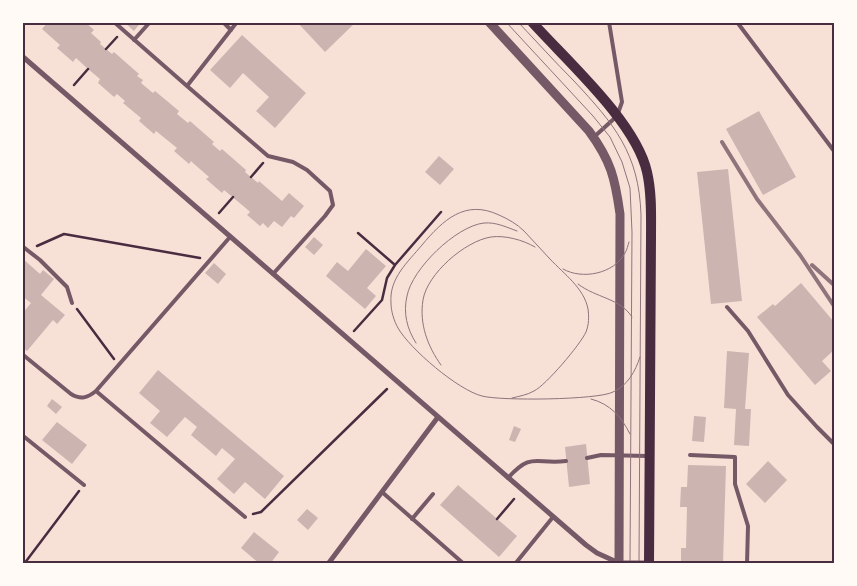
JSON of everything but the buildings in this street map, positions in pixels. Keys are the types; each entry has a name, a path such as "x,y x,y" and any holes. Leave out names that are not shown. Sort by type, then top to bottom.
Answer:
{"main road":[{"path":"532,22 617,116 638,148 647,172 650,198 649,563"}],"street":[{"path":"489,22 594,136 610,165 616,187 620,214 619,563"},
{"path":"22,56 586,545 597,553 619,563 649,563"},
{"path":"328,564 438,418"}],"lane":[{"path":"114,22 268,156 293,162 307,170 330,191 332,205 325,216 273,274"},
{"path":"134,40 150,22"},
{"path":"223,22 231,30"},
{"path":"187,86 237,22"},
{"path":"594,136 617,116 622,102 609,22"},
{"path":"737,22 834,151"},
{"path":"22,354 71,394 78,398 89,397 230,237"},
{"path":"22,246 67,287 72,304"},
{"path":"727,307 748,331 788,396 834,444"},
{"path":"96,391 245,517"},
{"path":"22,435 84,485"},
{"path":"690,455 736,457 735,484 748,526 747,564"},
{"path":"587,458 601,456 650,456"},
{"path":"508,478 519,466 527,461 566,460"},
{"path":"382,492 464,564"},
{"path":"412,519 433,494"},
{"path":"516,564 553,517"}],"path":[{"path":"106,49 123,30"},
{"path":"74,85 88,69"},
{"path":"251,177 268,156"},
{"path":"219,214 233,197"},
{"path":"354,331 382,300 387,278 395,265 441,212"},
{"path":"358,233 395,265"},
{"path":"30,252 36,247 64,234 209,260"},
{"path":"72,304 118,364"},
{"path":"245,517 261,512 388,388"},
{"path":"24,564 84,485"},
{"path":"497,519 514,499"}],"tram line":[{"path":"506,22 610,137 622,162 630,188 632,232 630,564"},
{"path":"518,22 601,111 622,141 635,174 641,215 639,564"},
{"path":"512,398 534,391 546,381 577,346 588,326 586,301 573,282 518,226 487,211 476,209 465,211 447,220 430,236 400,271 391,294 392,313 398,328 413,347 436,368 460,386 482,396 492,398 549,399 589,397 604,395 623,386 636,368 640,357"},
{"path":"416,343 410,332 405,309 411,285 426,262 449,240 473,226 493,223 517,231"},
{"path":"441,365 432,351 422,318 423,300 426,290 439,270 449,260 470,245 491,237 514,239 535,247"},
{"path":"563,269 579,274 597,273 606,270 620,260 626,252 629,242"},
{"path":"578,284 621,306 632,317"},
{"path":"591,399 604,404 614,412 630,434"}],"railway":[{"path":"722,142 757,199 800,255 834,306"},
{"path":"812,265 834,285"}]}
